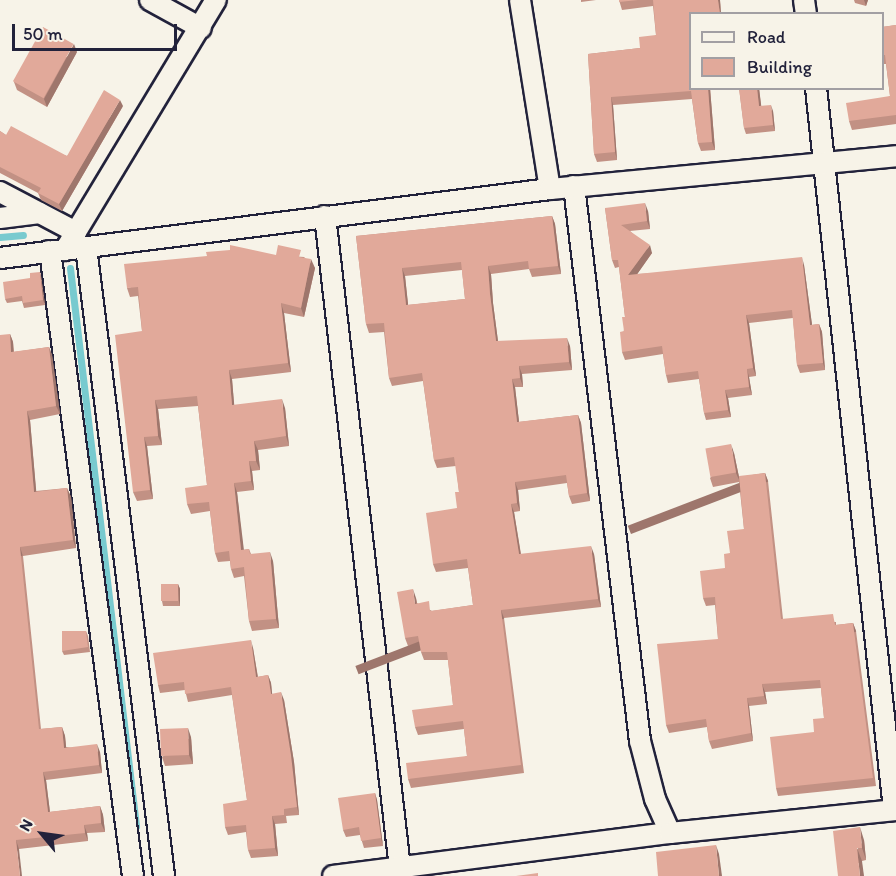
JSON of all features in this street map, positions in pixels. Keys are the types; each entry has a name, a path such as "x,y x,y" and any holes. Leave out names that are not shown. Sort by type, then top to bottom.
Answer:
{"street":[{"path":"150,0 201,28"},
{"path":"164,876 81,239 216,0"},
{"path":"520,0 550,189"},
{"path":"333,876 670,833 895,810 816,90"},
{"path":"0,258 57,250 81,239 325,216 574,186 896,156"},
{"path":"574,186 640,741 655,799 670,833"},
{"path":"0,192 40,213 81,239"},
{"path":"0,218 40,213"},
{"path":"325,216 400,868"},
{"path":"57,250 133,876"}],"building":[{"path":"653,0 718,0 720,12 689,12 689,90 708,90 712,142 698,143 691,91 611,97 615,152 594,154 588,54 640,48 639,37 656,35"},
{"path":"896,25 896,115 849,121 846,103 890,96 884,55 884,27"},
{"path":"43,27 74,44 44,98 13,81"},
{"path":"104,90 120,100 59,204 38,193 41,188 0,167 0,131 6,135 11,126 67,156"},
{"path":"739,90 757,90 759,106 771,105 773,125 744,128"},
{"path":"645,203 647,221 621,225 650,245 628,275 802,257 810,325 819,324 823,363 797,365 792,310 746,315 753,368 747,369 749,387 725,390 728,410 704,413 698,371 666,375 662,346 622,352 620,332 624,331 622,317 625,317 618,260 612,260 605,208"},
{"path":"552,216 558,266 529,269 528,261 488,266 490,294 496,341 567,338 569,362 519,366 520,378 512,379 517,422 578,415 587,493 569,496 566,475 515,482 517,503 511,504 519,554 591,546 598,599 501,610 521,765 408,779 406,763 467,756 463,721 415,727 412,710 453,705 447,652 421,652 418,636 405,638 397,592 413,589 415,604 429,601 430,611 473,605 467,559 433,564 426,513 457,508 455,492 459,492 454,457 434,460 422,373 389,378 384,323 366,324 356,236","holes":["461,262 465,299 406,305 402,268"]},
{"path":"230,245 276,255 278,245 301,250 299,257 311,259 301,308 281,303 288,363 229,370 232,405 282,399 286,436 254,441 256,461 249,461 251,481 234,483 241,550 249,549 250,554 270,552 276,619 249,621 244,567 231,569 229,551 215,553 209,502 187,504 185,488 207,485 197,396 155,400 158,436 144,437 150,490 133,492 115,335 142,331 138,287 127,288 124,264 207,256 206,252 230,250"},
{"path":"40,272 43,300 23,303 22,296 5,299 3,282 30,278 30,273"},
{"path":"10,334 11,352 49,347 56,406 27,411 34,492 67,488 73,540 20,547 39,729 62,727 64,748 97,744 99,765 43,772 48,812 100,806 101,823 84,825 85,833 16,840 20,876 0,876 0,335"},
{"path":"731,444 736,473 710,477 705,449"},
{"path":"765,473 781,619 833,614 835,625 853,623 873,778 776,788 770,737 814,732 813,719 824,718 820,680 762,684 764,696 747,698 751,733 709,741 706,719 666,725 657,644 718,639 715,597 703,598 700,571 725,568 724,554 730,553 727,531 744,529 739,476"},
{"path":"161,584 178,584 178,601 161,601"},
{"path":"62,631 86,631 88,647 62,651"},
{"path":"251,640 256,677 268,675 271,694 281,692 297,807 284,809 284,815 272,816 275,848 248,850 246,825 225,827 223,804 247,800 231,687 185,694 184,682 158,685 153,653"},
{"path":"188,728 189,755 161,756 160,729"},
{"path":"375,793 381,838 361,841 359,827 343,830 338,798"},
{"path":"860,827 862,848 857,848 860,876 838,876 833,831"},
{"path":"716,845 719,876 658,876 656,852"},
{"path":"538,873 538,876 516,876"}],"waterway":[{"path":"0,237 23,235"},
{"path":"70,268 136,826"}]}
